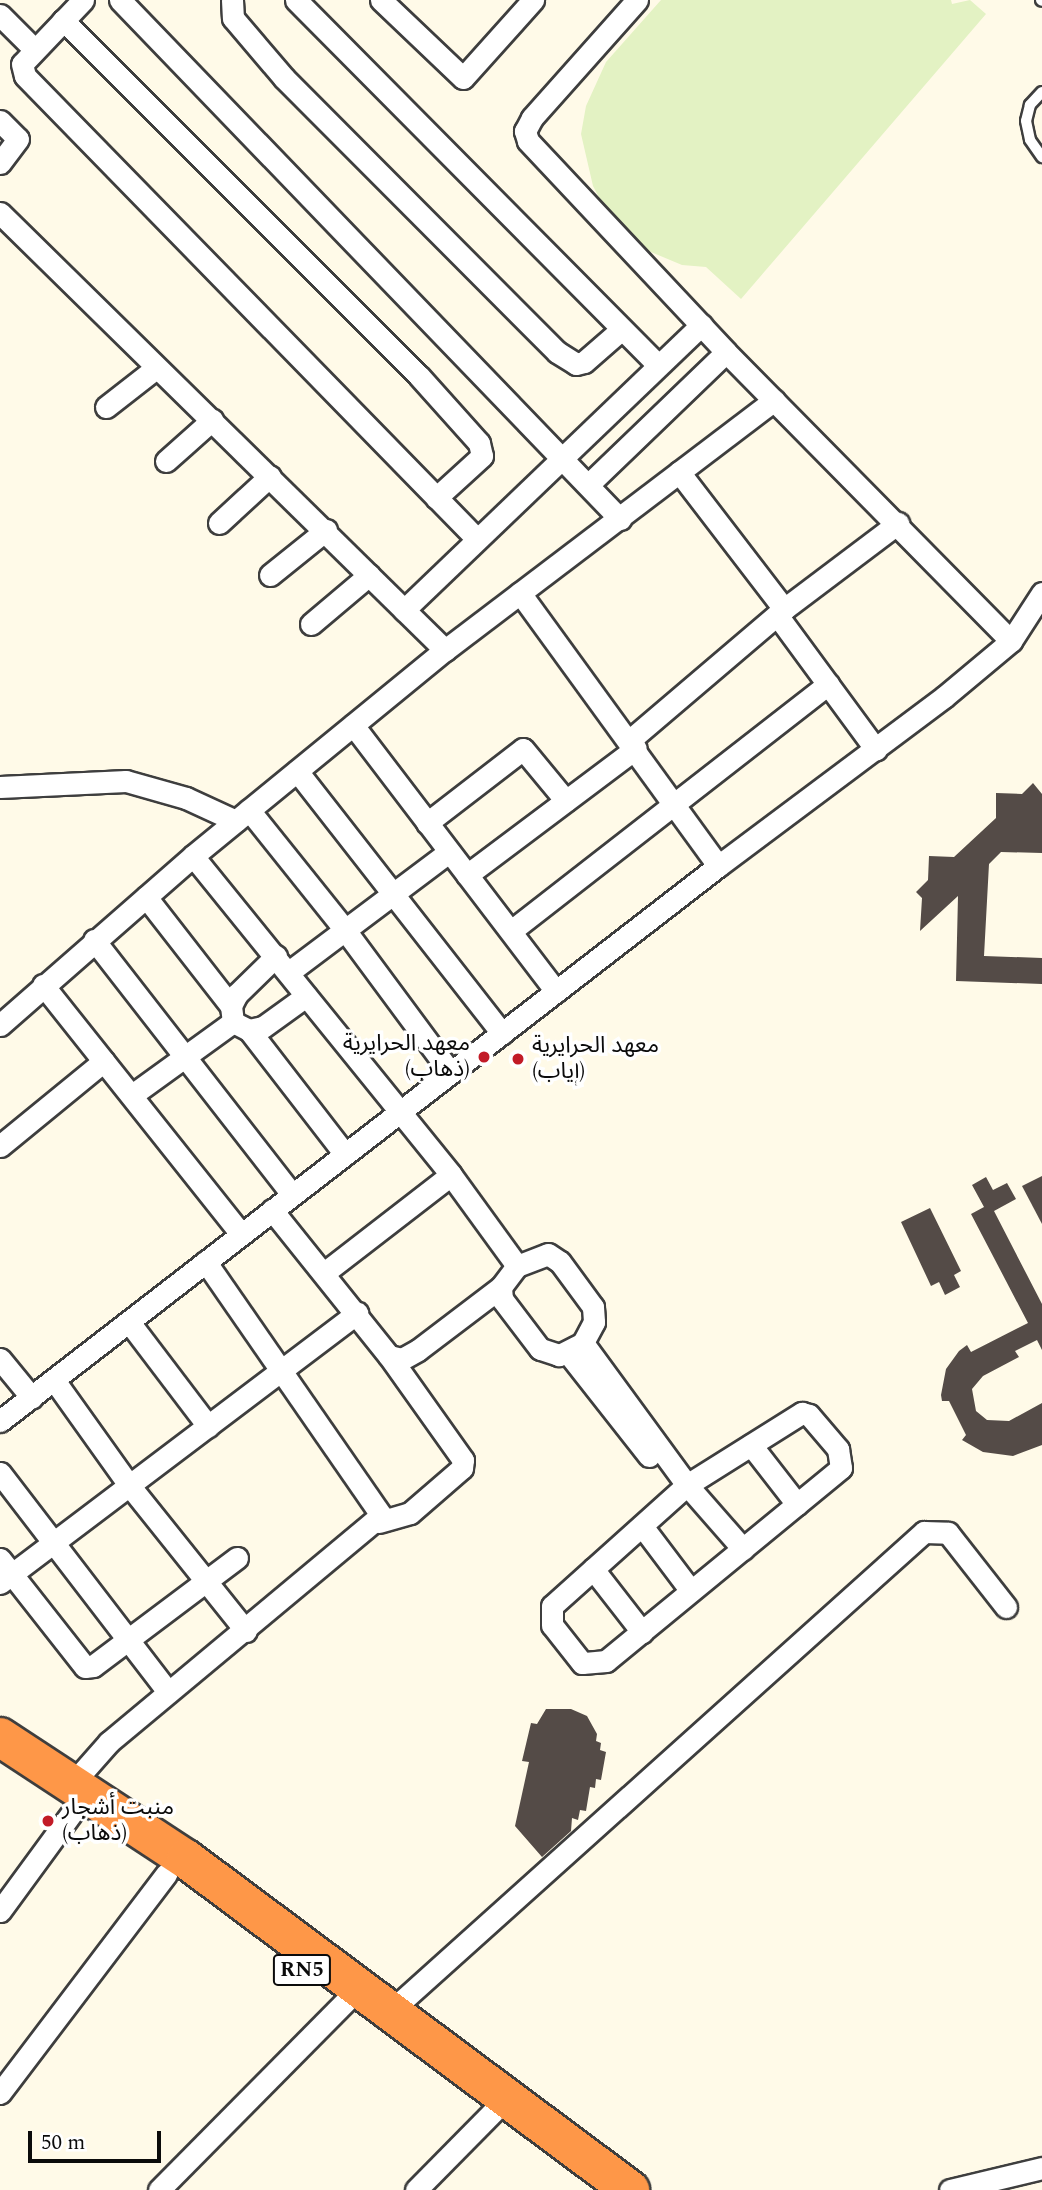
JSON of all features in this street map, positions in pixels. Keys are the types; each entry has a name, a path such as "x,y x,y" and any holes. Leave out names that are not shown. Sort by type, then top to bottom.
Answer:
{"highway":[{"name":"RN5","path":"0,1737 166,1874 346,2001 384,2017 630,2190"},
{"name":"RN5","path":"0,1765 73,1797 186,1859 384,2017 493,2112 595,2190"}],"street":[{"path":"83,0 22,64 25,76 477,539"},
{"path":"120,0 620,519"},
{"path":"232,0 233,18 284,78 557,352 576,364 584,362 622,329"},
{"path":"296,0 658,365"},
{"path":"381,0 463,78 533,0"},
{"path":"637,0 532,118 526,137 726,352 1011,640"},
{"path":"0,15 34,49"},
{"path":"63,20 419,376 479,443 482,456 436,499"},
{"path":"0,121 18,139 0,163"},
{"path":"0,213 156,368 326,530 445,650"},
{"path":"404,610 701,325"},
{"path":"589,484 726,352"},
{"path":"106,407 156,368"},
{"path":"0,1026 94,940 193,856 445,650 774,400"},
{"path":"166,461 212,420"},
{"path":"679,472 781,612 828,684 876,750"},
{"path":"219,523 271,476"},
{"path":"467,875 566,801 781,612 898,523"},
{"path":"270,575 326,530"},
{"path":"311,624 369,575"},
{"path":"520,593 633,744 718,866"},
{"path":"0,1422 556,990 876,750 1011,640 1042,593"},
{"path":"510,931 828,684"},
{"path":"353,725 556,990"},
{"path":"427,823 523,749 566,801"},
{"path":"297,771 395,892 502,1033"},
{"path":"0,787 126,781 242,816 345,930 450,1072"},
{"path":"238,1019 237,994 283,964 345,930 449,852"},
{"path":"193,856 451,1175 517,1266"},
{"path":"145,897 345,1154"},
{"path":"94,940 292,1194"},
{"path":"43,985 241,1234"},
{"path":"238,1019 263,1027 306,996"},
{"path":"132,1094 238,1019"},
{"path":"0,1146 104,1061"},
{"path":"324,1273 451,1175"},
{"path":"0,1911 109,1742 379,1522 410,1513 462,1468 463,1460 389,1356 272,1210"},
{"path":"389,1356 402,1359 418,1350 501,1287 517,1266 548,1254 561,1262 593,1307 594,1322 576,1348 559,1355 540,1349 502,1299 501,1287"},
{"path":"206,1262 380,1508 379,1522"},
{"path":"237,1558 93,1666 85,1667 4,1572 54,1542 357,1313"},
{"path":"129,1322 208,1426"},
{"path":"576,1348 683,1489 743,1549"},
{"path":"0,1359 32,1398"},
{"path":"54,1380 129,1485 246,1631"},
{"path":"802,1413 809,1415 838,1450 841,1468 606,1661 582,1663 552,1625 552,1606 683,1489 802,1413"},
{"path":"751,1445 797,1504"},
{"path":"0,1474 168,1692"},
{"path":"642,1526 691,1591"},
{"path":"384,2017 924,1532 948,1532 1006,1607"},
{"path":"593,1569 642,1632"},
{"path":"0,2093 166,1874"},
{"path":"159,2190 346,2001"},
{"path":"416,2190 493,2112"},
{"path":"950,2190 1004,2184 1042,2168"}],"lane":[{"path":"1042,92 1030,105 1026,121 1031,141 1042,157"}],"green space":[{"path":"661,0 951,0 952,4 970,0 986,14 741,299 706,267 682,265 639,247 603,205 593,186 581,134 586,106 606,62"}],"building":[{"path":"1033,783 1042,794 1042,853 1001,852 989,864 984,956 1042,958 1042,984 956,981 958,896 920,931 922,898 916,892 928,880 929,856 954,857 996,818 996,793 1022,794"},
{"path":"1042,1176 1042,1224 1022,1186"},
{"path":"986,1177 993,1190 1007,1183 1016,1199 994,1211 1042,1304 1042,1350 1037,1340 1015,1351 1019,1357 983,1376 972,1389 976,1411 987,1420 1009,1421 1042,1403 1042,1445 1013,1456 983,1452 962,1440 966,1435 949,1401 942,1401 941,1395 946,1369 959,1351 967,1345 971,1352 1028,1323 971,1214 984,1207 972,1185"},
{"path":"930,1208 961,1271 954,1275 960,1287 945,1295 939,1282 931,1286 901,1222"},
{"path":"546,1709 571,1709 587,1716 597,1734 596,1741 601,1743 600,1750 606,1752 601,1780 596,1779 595,1788 590,1787 586,1811 580,1810 578,1820 572,1818 571,1831 542,1857 515,1826 529,1762 522,1761 531,1723 537,1724"}],"place":[{"name":"معهد الحرايرية (ذهاب)","path":"484,1057"},
{"name":"معهد الحرايرية (إياب)","path":"518,1059"},
{"name":"منبت أشجار (ذهاب)","path":"48,1821"}]}
